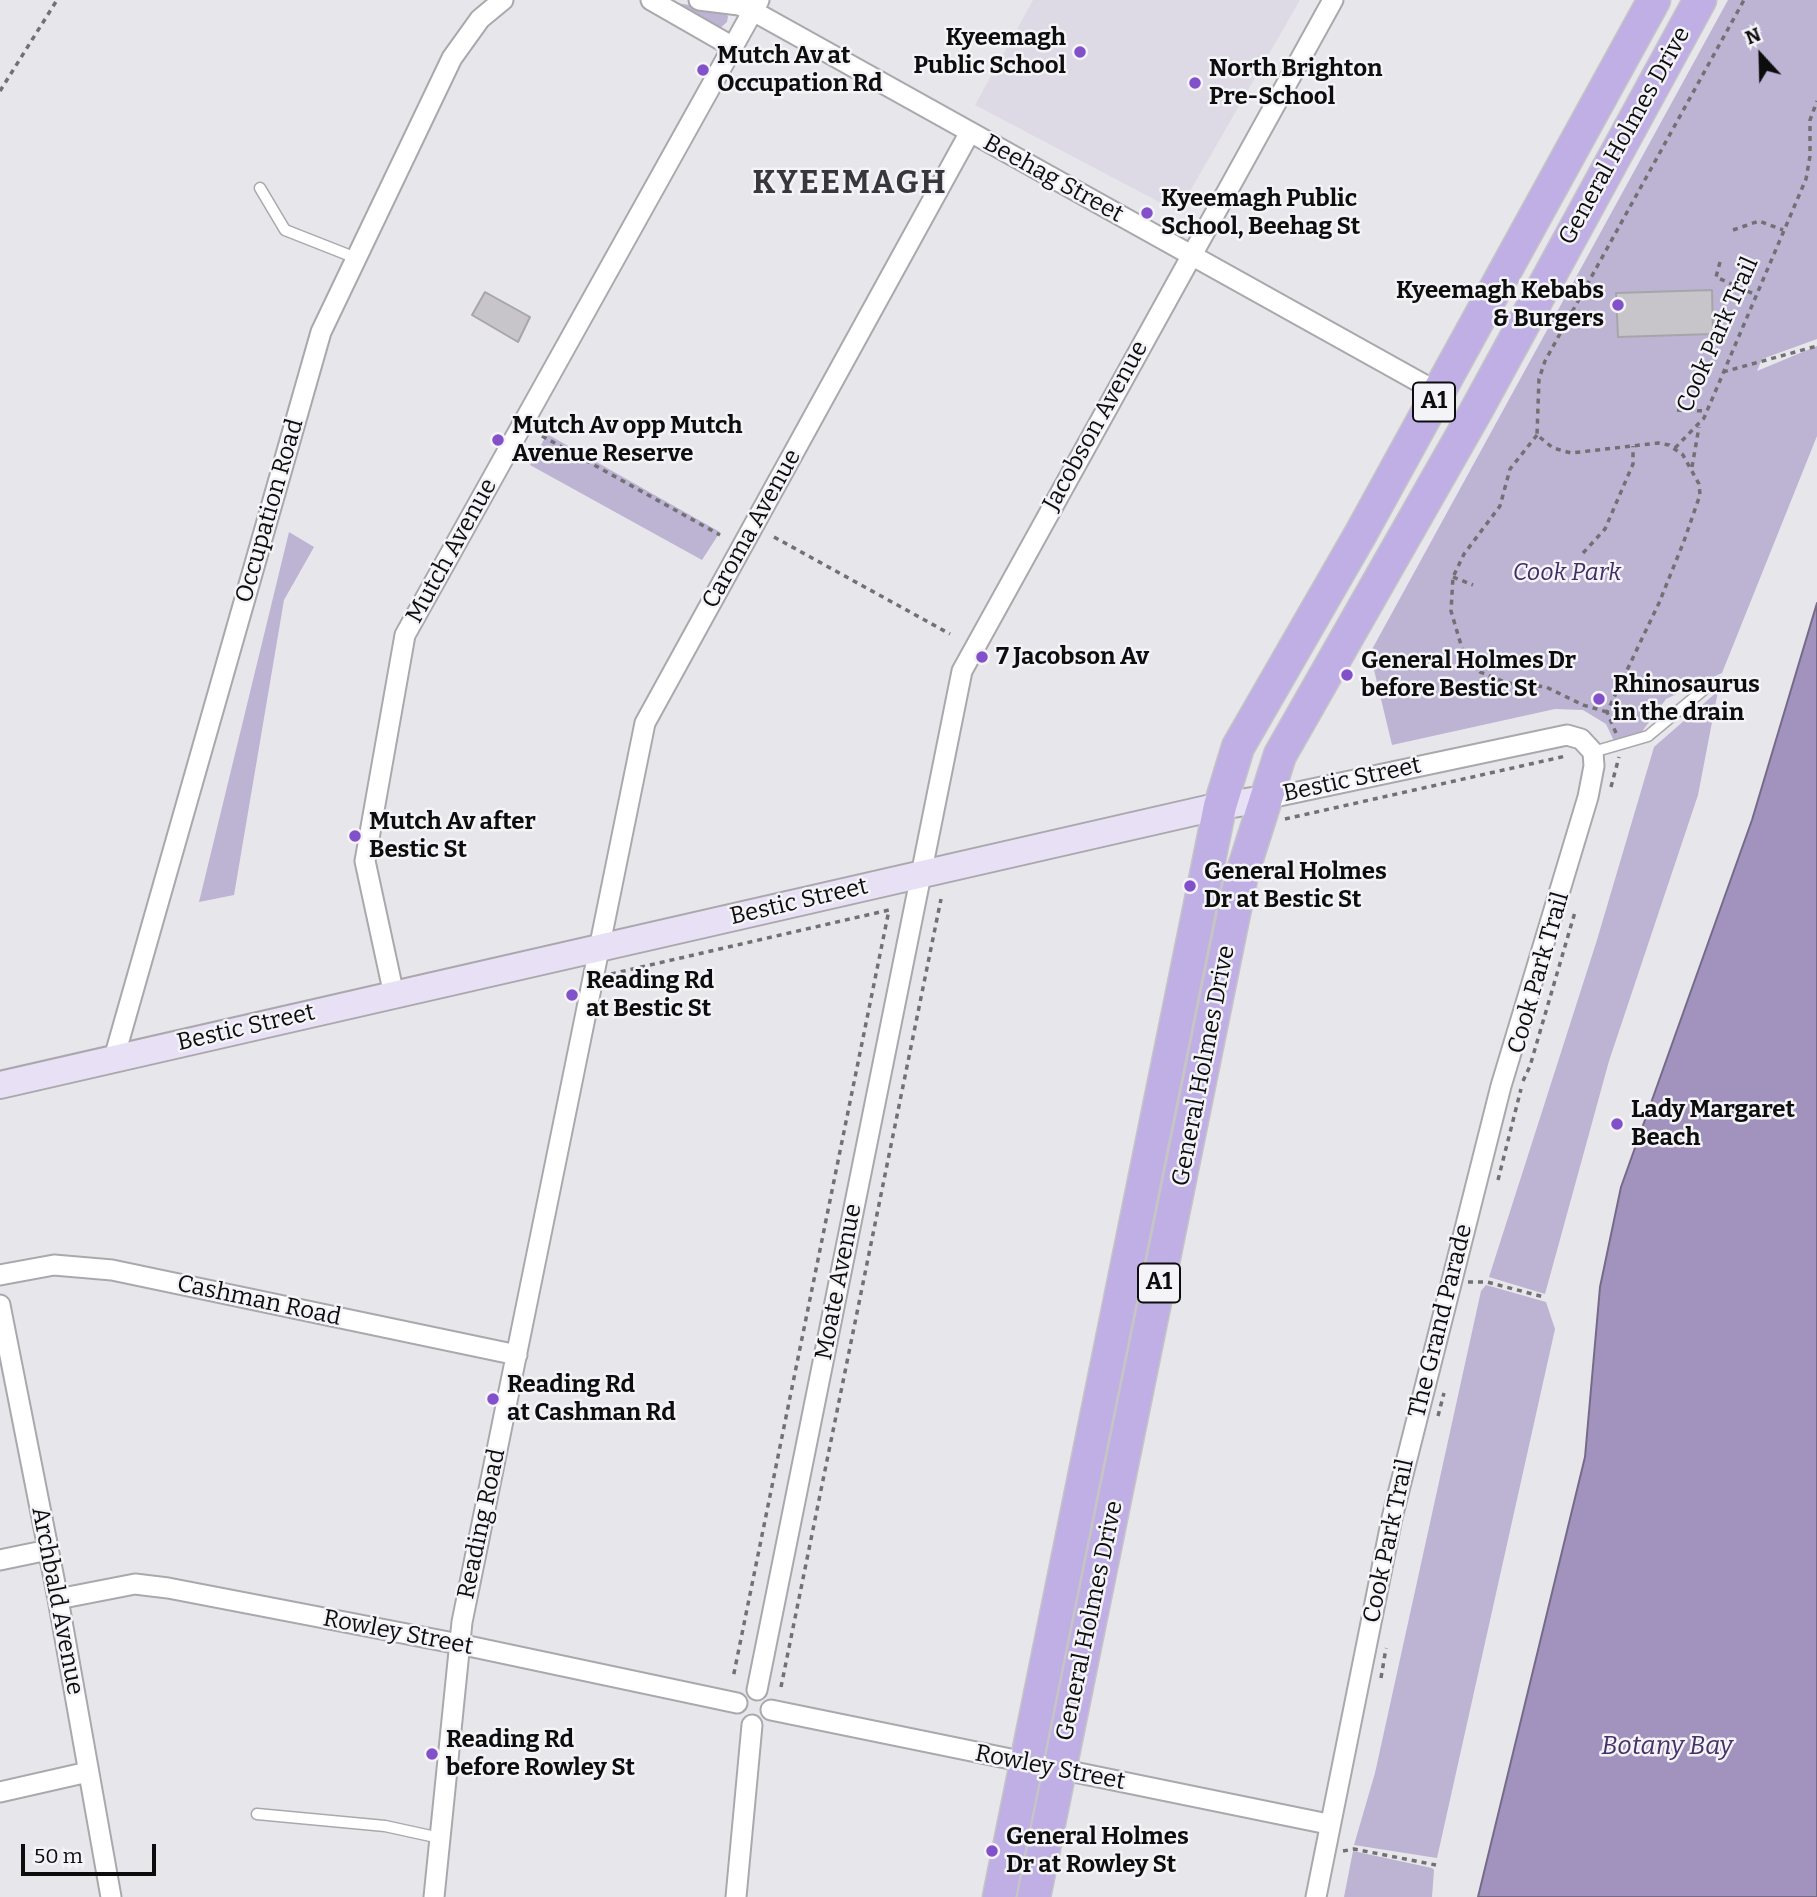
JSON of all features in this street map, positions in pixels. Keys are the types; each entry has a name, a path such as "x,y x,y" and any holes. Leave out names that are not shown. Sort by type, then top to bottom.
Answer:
{"highway":[{"name":"General Holmes Drive","path":"999,1897 1220,806 1238,747 1439,393 1654,0"},
{"name":"General Holmes Drive","path":"1034,1897 1242,874 1272,809 1280,755 1296,722 1476,411 1700,0"}],"main road":[{"name":"Bestic Street","path":"0,1085 1220,806 1272,809"}],"street":[{"name":"Occupation Road","path":"114,1058 321,332 452,58 480,19 503,0"},
{"path":"651,0 733,47"},
{"name":"Beehag Street","path":"699,0 756,6 970,132 1439,393"},
{"name":"Jacobson Avenue","path":"920,874 965,664 1333,0"},
{"name":"Mutch Avenue","path":"394,995 365,861 405,635 756,6"},
{"name":"Caroma Avenue","path":"597,948 645,723 970,132"},
{"name":"Bestic Street","path":"1272,809 1567,735 1581,739 1593,752"},
{"name":"The Grand Parade","path":"1316,1897 1328,1824 1392,1518 1501,1086 1588,797 1594,766 1593,752"},
{"name":"Moate Avenue","path":"757,1690 920,874"},
{"name":"Reading Road","path":"434,1897 458,1644 597,948"},
{"name":"Cashman Road","path":"0,1275 54,1265 111,1270 517,1355"},
{"name":"Archbald Avenue","path":"0,1305 58,1599 111,1897"},
{"path":"0,1560 48,1550"},
{"name":"Rowley Street","path":"58,1599 135,1584 458,1644 737,1703"},
{"path":"757,1690 767,1695 771,1710 765,1721 752,1725 742,1720 737,1703 747,1692 757,1690"},
{"name":"Rowley Street","path":"771,1710 1024,1764 1328,1824"},
{"path":"736,1897 752,1725"},
{"path":"0,1792 88,1772"}],"lane":[{"path":"260,188 285,230 356,258"},
{"path":"1593,752 1648,736 1707,687 1720,683"},
{"path":"257,1814 385,1826 440,1838"}],"path":[{"path":"0,91 57,0"},
{"path":"1607,712 1583,705 1546,687 1507,683 1480,672 1464,655 1458,642 1451,611 1453,577 1464,554 1500,506 1510,469 1537,435 1537,392 1545,361 1744,0"},
{"name":"Cook Park Trail","path":"1675,448 1700,425 1707,411 1784,230 1809,168 1810,120 1817,101"},
{"path":"1733,230 1759,220 1784,230"},
{"path":"1720,262 1716,277 1756,295"},
{"path":"1723,372 1817,346"},
{"path":"1677,410 1707,411"},
{"path":"1691,468 1700,425"},
{"path":"1537,435 1553,448 1571,453 1658,443 1675,448 1691,468 1699,484 1695,512 1659,603 1607,712 1620,746 1609,792"},
{"path":"542,436 720,535"},
{"path":"1583,553 1605,529 1633,464 1633,446"},
{"path":"774,537 950,634"},
{"path":"1453,577 1473,585"},
{"name":"Bestic Street","path":"1272,809 1566,756"},
{"name":"Moate Avenue","path":"781,1687 941,899"},
{"name":"Cook Park Trail","path":"1496,1187 1520,1099 1521,1083 1530,1066 1575,909"},
{"name":"Bestic Street","path":"611,974 889,910"},
{"name":"Moate Avenue","path":"733,1678 889,910"},
{"path":"1468,1292 1474,1270"},
{"path":"1487,1282 1545,1297"},
{"path":"1435,1426 1446,1385"},
{"name":"Cook Park Trail","path":"1380,1679 1387,1642"},
{"path":"1340,1863 1348,1838"},
{"path":"1354,1849 1436,1865"}],"shaded area":[{"path":"1033,0 1300,0 1178,212 975,105"}],"green space":[{"name":"Cook Park","path":"1728,0 1817,0 1817,339 1762,359 1757,371 1817,346 1817,436 1722,673 1666,699 1638,737 1614,741 1606,724 1583,710 1555,709 1392,745 1370,653"},
{"path":"670,2 722,10 728,16 727,22 718,30"},
{"path":"547,434 720,532 702,560 530,465"},
{"path":"289,532 314,547 284,600 234,895 199,902"},
{"path":"1718,691 1698,795 1609,1061 1545,1294 1489,1277 1597,940 1654,747"},
{"path":"1486,1285 1546,1302 1555,1329 1437,1858 1354,1845 1375,1773 1481,1291"},
{"path":"1353,1851 1432,1868 1432,1897 1344,1897"}],"water":[{"name":"Botany Bay","path":"1817,603 1817,1897 1478,1897 1585,1457 1600,1287 1621,1187 1752,820"}],"building":[{"path":"1712,290 1713,334 1618,337 1616,293"},
{"path":"485,292 530,317 518,342 472,315"}],"place":[{"name":"Kyeemagh Public School","path":"1080,52"},
{"name":"Mutch Av at Occupation Rd","path":"703,70"},
{"name":"North Brighton Pre-School","path":"1195,83"},
{"name":"Kyeemagh Public School, Beehag St","path":"1147,213"},
{"name":"Kyeemagh Kebabs & Burgers","path":"1618,305"},
{"name":"Mutch Av opp Mutch Avenue Reserve","path":"498,440"},
{"name":"7 Jacobson Av","path":"982,657"},
{"name":"General Holmes Dr before Bestic St","path":"1347,675"},
{"name":"Rhinosaurus in the drain","path":"1599,699"},
{"name":"Mutch Av after Bestic St","path":"355,836"},
{"name":"General Holmes Dr at Bestic St","path":"1190,886"},
{"name":"Reading Rd at Bestic St","path":"572,995"},
{"name":"Lady Margaret Beach","path":"1617,1124"},
{"name":"Reading Rd at Cashman Rd","path":"493,1399"},
{"name":"Reading Rd before Rowley St","path":"432,1754"},
{"name":"General Holmes Dr at Rowley St","path":"992,1851"}],"district":[{"name":"KYEEMAGH","path":"850,184"}]}
